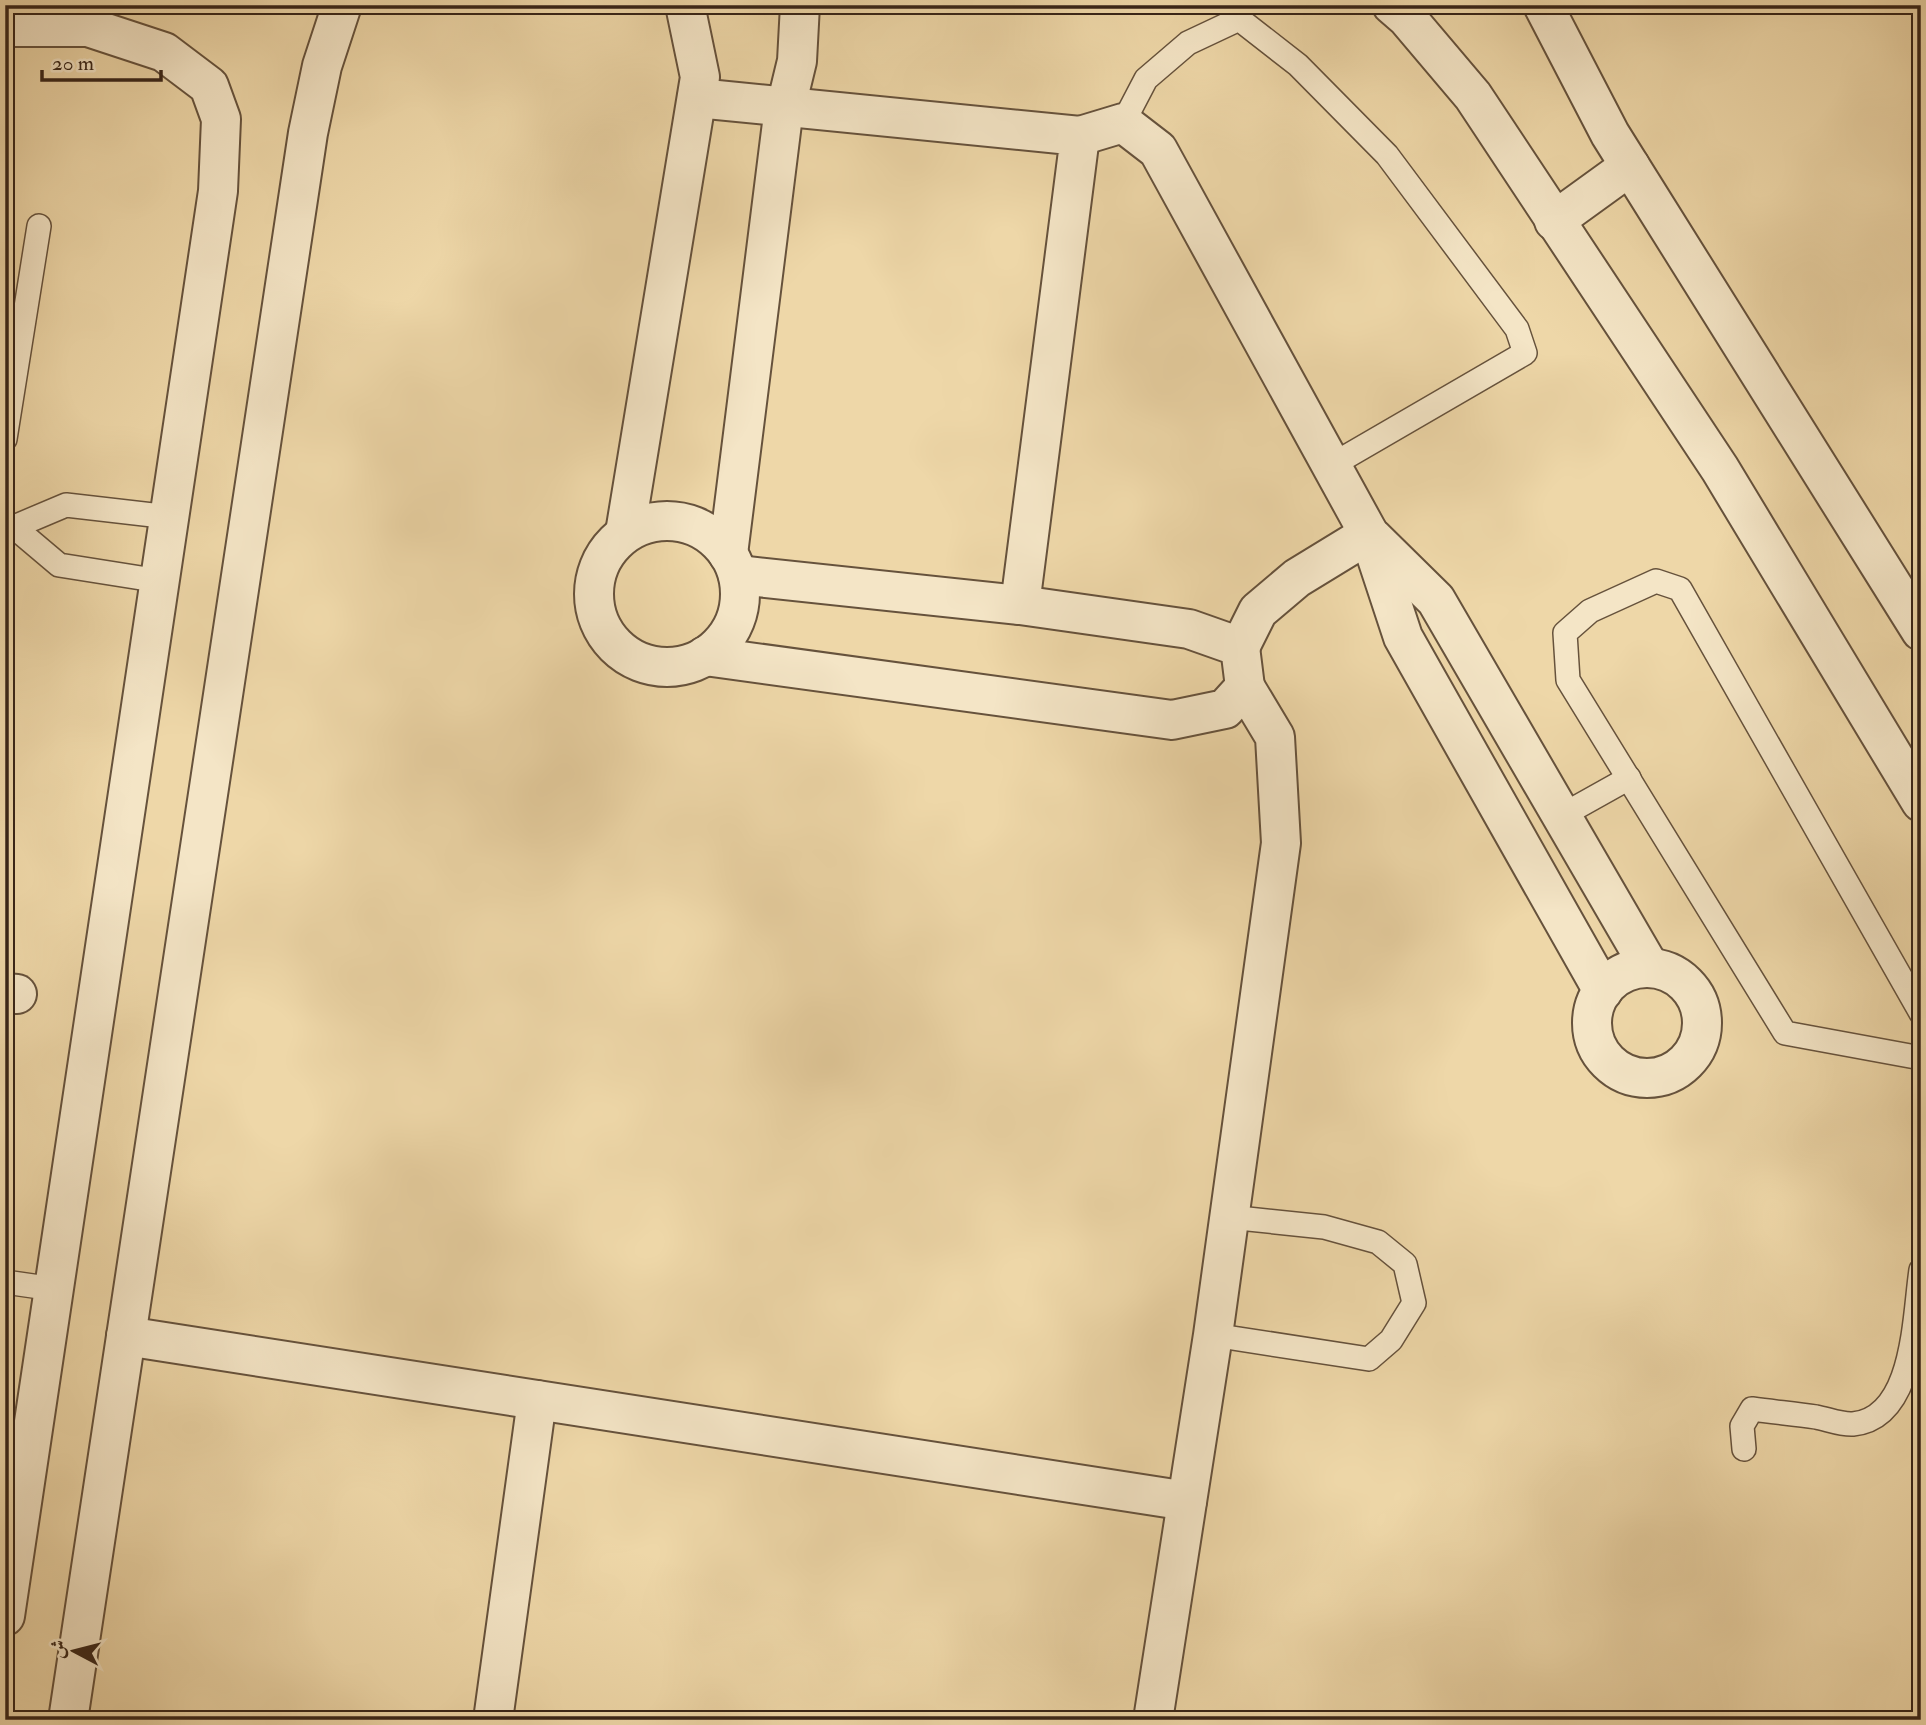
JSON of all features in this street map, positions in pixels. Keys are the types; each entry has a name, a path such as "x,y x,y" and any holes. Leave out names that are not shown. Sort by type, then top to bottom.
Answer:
{"street":[{"path":"8,27 94,5"},
{"path":"68,1720 308,133 322,66 342,5"},
{"path":"625,533 700,77 685,5"},
{"path":"800,5 797,61 782,124 733,564 740,599 734,621 723,641 705,656 683,665 658,666 634,659 614,644 600,623 594,599 596,574 608,551 625,533 646,523 670,520 693,525 712,536 733,564 1189,629 1240,647"},
{"path":"1392,5 1407,18 1473,96 1720,469 1921,802"},
{"path":"1542,5 1610,134 1921,631"},
{"path":"5,1616 218,191 221,119 209,86 164,52 88,27 8,27"},
{"path":"697,98 1080,136 1123,123 1158,150 1370,534 1403,637 1603,991"},
{"path":"1020,605 1080,136"},
{"path":"1554,221 1630,166"},
{"path":"1153,1720 1213,1335 1281,844 1275,737 1245,687 1240,647 1258,611 1297,578 1370,534"},
{"path":"1370,534 1436,600 1650,968"},
{"path":"705,656 1172,720 1225,709 1245,687"},
{"path":"1650,968 1668,972 1683,981 1695,996 1702,1013 1701,1031 1696,1049 1685,1063 1670,1073 1653,1078 1634,1077 1618,1070 1605,1058 1596,1042 1592,1025 1595,1007 1603,991 1615,978 1632,970 1650,968"},
{"path":"126,1336 1187,1501"},
{"path":"493,1720 537,1400"}],"lane":[{"path":"1123,123 1146,79 1188,43 1239,19 1298,65 1387,155 1517,329 1525,353 1332,465"},
{"path":"5,439 40,226"},
{"path":"10,526 66,505 170,517"},
{"path":"10,526 59,565 160,580"},
{"path":"1921,1013 1680,589 1656,581 1590,611 1565,633 1569,680 1784,1033 1921,1058"},
{"path":"1561,816 1629,778"},
{"path":"1213,1335 1369,1359 1391,1340 1414,1303 1405,1264 1378,1242 1324,1227 1229,1217"},
{"path":"1744,1449 1742,1426 1752,1409 1852,1424 1877,1416 1896,1396 1908,1363 1921,1270"},
{"path":"5,1283 54,1289"}]}
